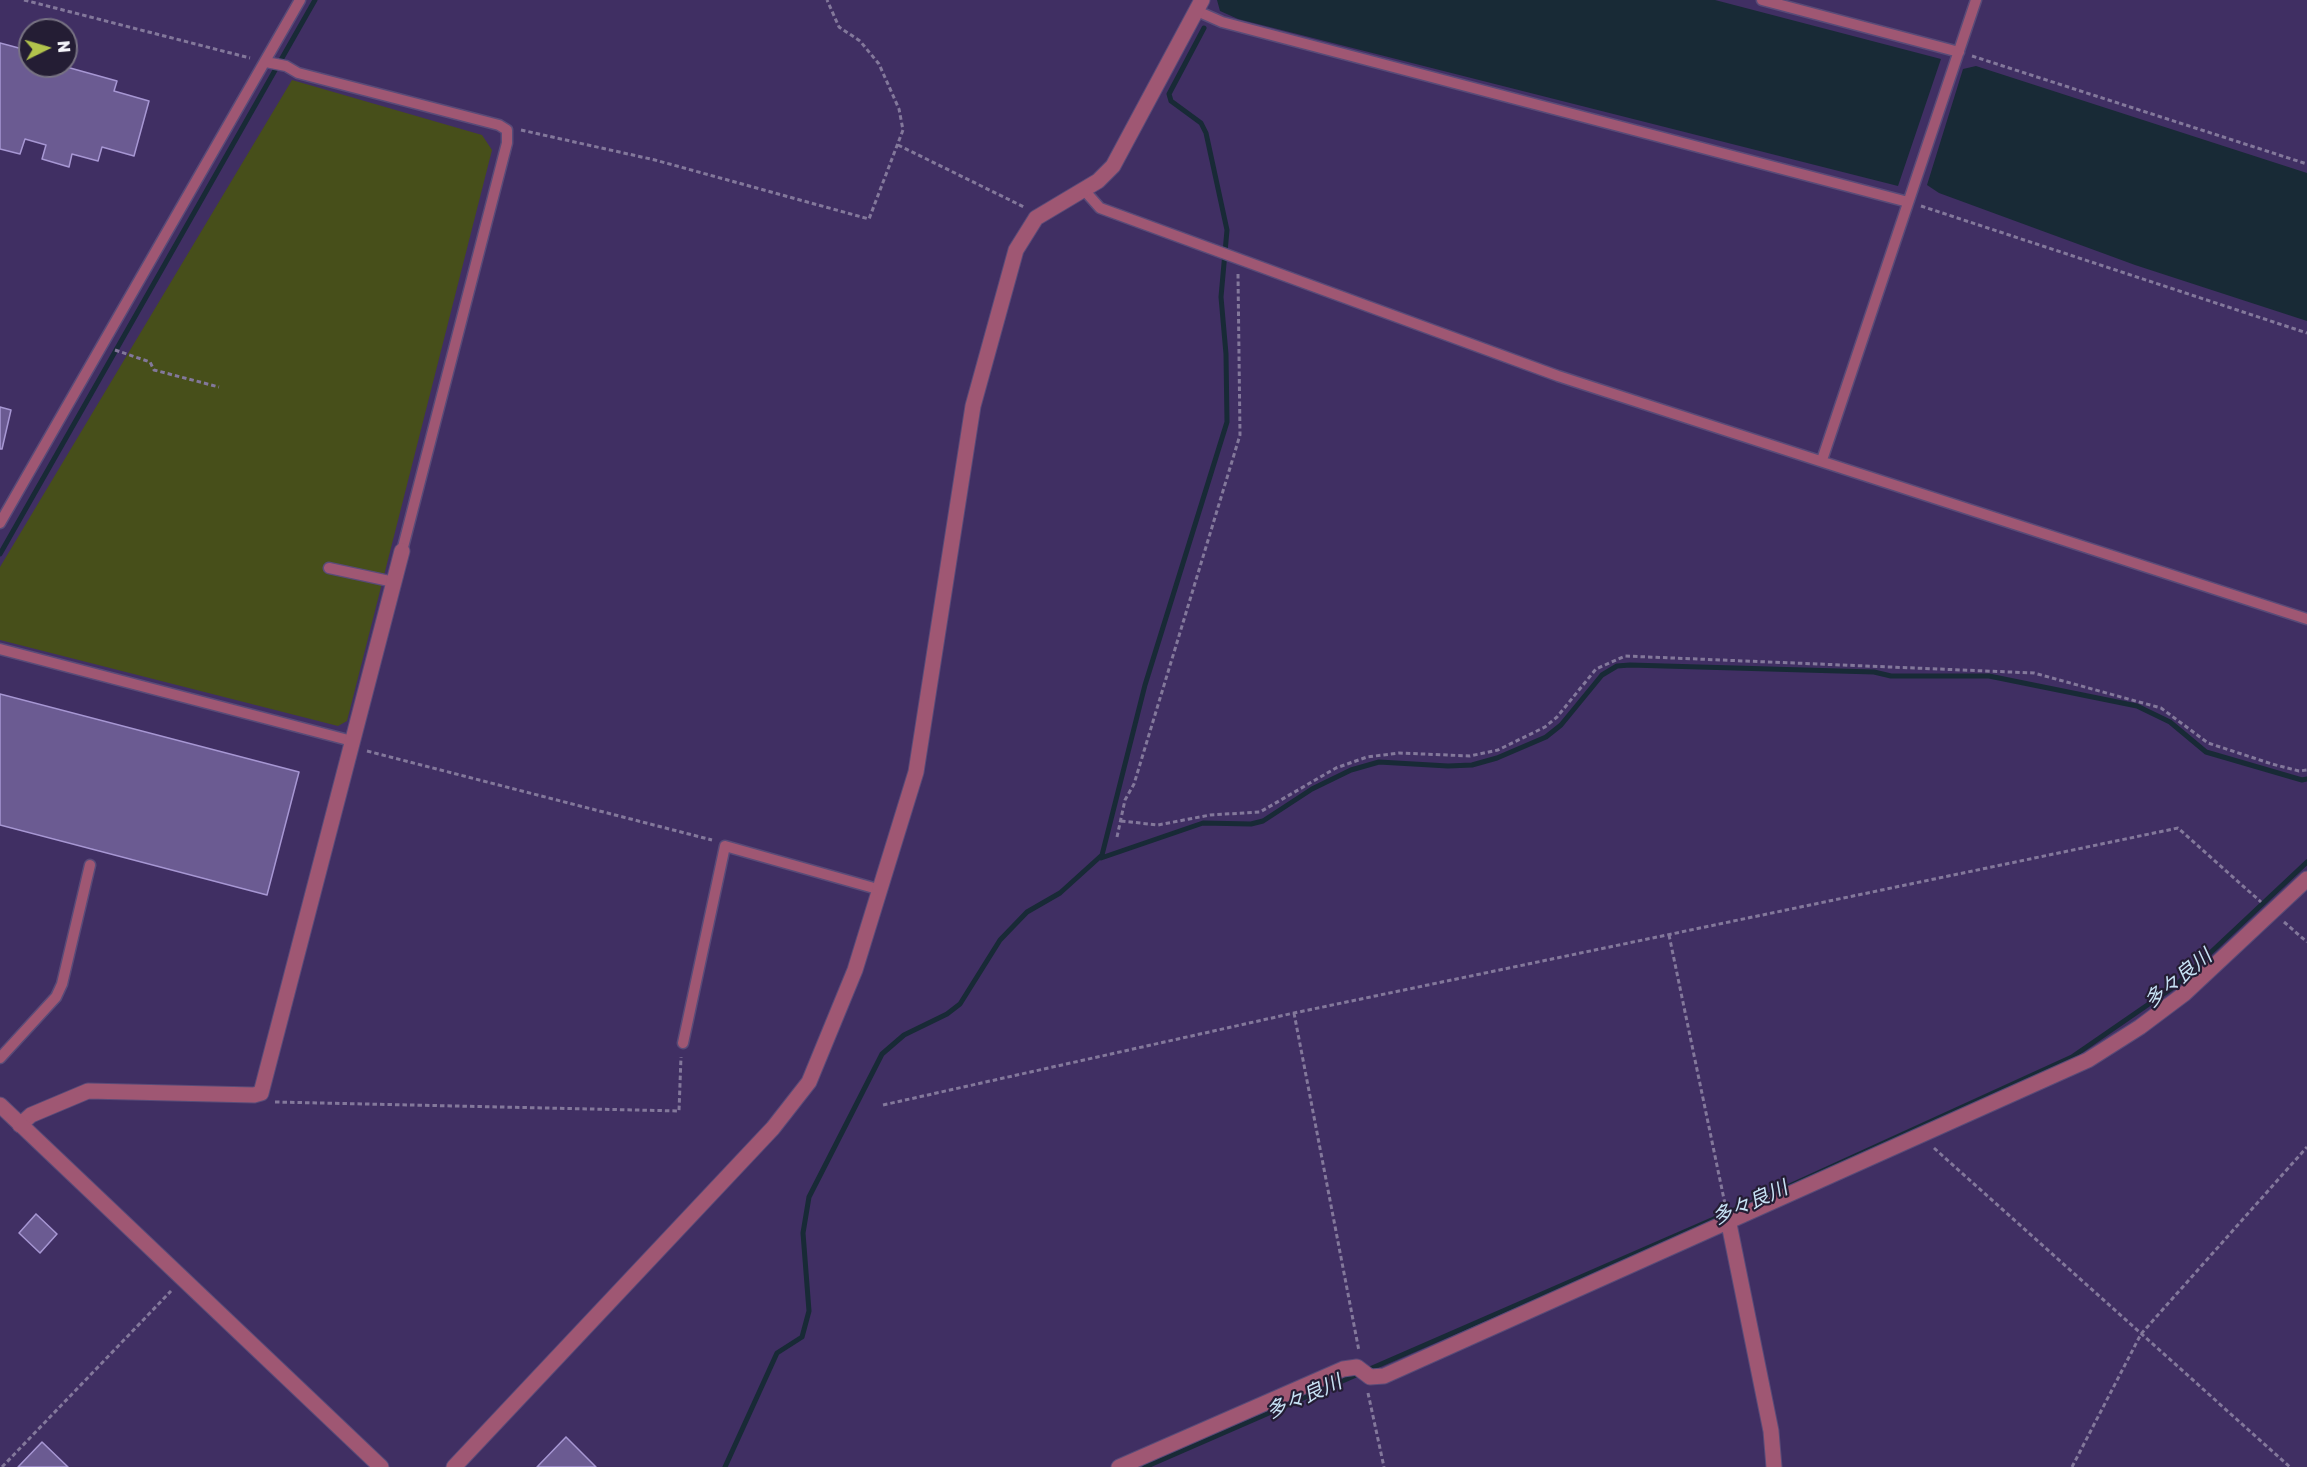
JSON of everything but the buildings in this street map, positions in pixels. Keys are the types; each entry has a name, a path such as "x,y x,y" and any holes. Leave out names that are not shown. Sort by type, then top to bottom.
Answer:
{"street":[{"path":"454,1467 766,1136 809,1082 855,970 881,890 923,742 973,406 1006,279 1020,241 1036,218 1107,174 1123,152 1200,5"},
{"path":"20,1125 32,1115 88,1091 261,1093 402,551"},
{"path":"1119,1467 1343,1369 1357,1367 1370,1377 1384,1376 1729,1224 2088,1060 2184,994 2307,879"},
{"path":"0,1105 381,1467"},
{"path":"1729,1224 1771,1431 1774,1467"}],"lane":[{"path":"0,523 270,62 300,0"},
{"path":"1761,0 1959,52"},
{"path":"1822,460 1976,0"},
{"path":"1200,5 1222,22 1908,202"},
{"path":"270,62 286,66 298,73 499,125 507,130 507,142 402,551"},
{"path":"1084,190 1100,208 1558,376 2307,619"},
{"path":"328,568 394,582"},
{"path":"0,649 352,741"},
{"path":"683,1043 725,846 881,890"},
{"path":"0,1058 56,997 62,984 90,865"}],"path":[{"path":"24,0 270,62"},
{"path":"507,130 522,130 655,160 869,219 903,130 900,109 879,64 860,40 840,27 827,0"},
{"path":"1959,52 2307,164"},
{"path":"898,145 1027,208 1036,218"},
{"path":"1908,202 2307,333"},
{"path":"1117,837 1125,800 1134,784 1239,435 1238,259"},
{"path":"110,349 150,362 154,370 219,387"},
{"path":"1120,821 1158,825 1210,815 1260,812 1336,768 1367,757 1399,753 1470,756 1498,750 1545,727 1557,717 1596,669 1625,656 2034,673 2161,708 2208,743 2272,764 2299,771 2307,770"},
{"path":"352,741 361,749 689,834 725,846"},
{"path":"883,1105 1294,1013 2178,828 2307,942"},
{"path":"1669,934 1729,1224"},
{"path":"1294,1013 1359,1351 1357,1367"},
{"path":"257,1094 278,1103 679,1111 683,1043"},
{"path":"1922,1137 2290,1467"},
{"path":"2072,1467 2141,1334 2307,1148"},
{"path":"2,1467 182,1280"},
{"path":"1370,1377 1368,1391 1384,1467"}],"green space":[{"path":"292,80 482,135 492,150 347,721 338,726 0,640 0,567"}],"water":[{"path":"1217,0 1715,0 1941,59 1898,186 1238,19 1220,11"},
{"path":"1976,66 2307,173 2307,321 2135,265 1939,193 1927,185 1963,69"}],"waterway":[{"path":"0,554 315,0"},
{"path":"725,1467 777,1353 802,1337 809,1311 803,1233 809,1197 882,1054 904,1035 947,1014 960,1004 1000,940 1027,912 1060,893 1102,855 1145,685 1227,422 1226,354 1221,297 1227,230 1206,133 1201,123 1171,101 1169,94 1204,28"},
{"path":"1101,858 1203,823 1251,824 1263,821 1312,789 1351,770 1379,762 1448,766 1472,765 1497,758 1546,737 1561,725 1602,675 1617,666 1630,665 1874,672 1891,676 1989,676 2137,706 2170,722 2206,752 2302,780 2307,779"},
{"name":"多々良川","path":"1145,1467 1785,1188 2072,1057 2175,986 2307,862"}]}
